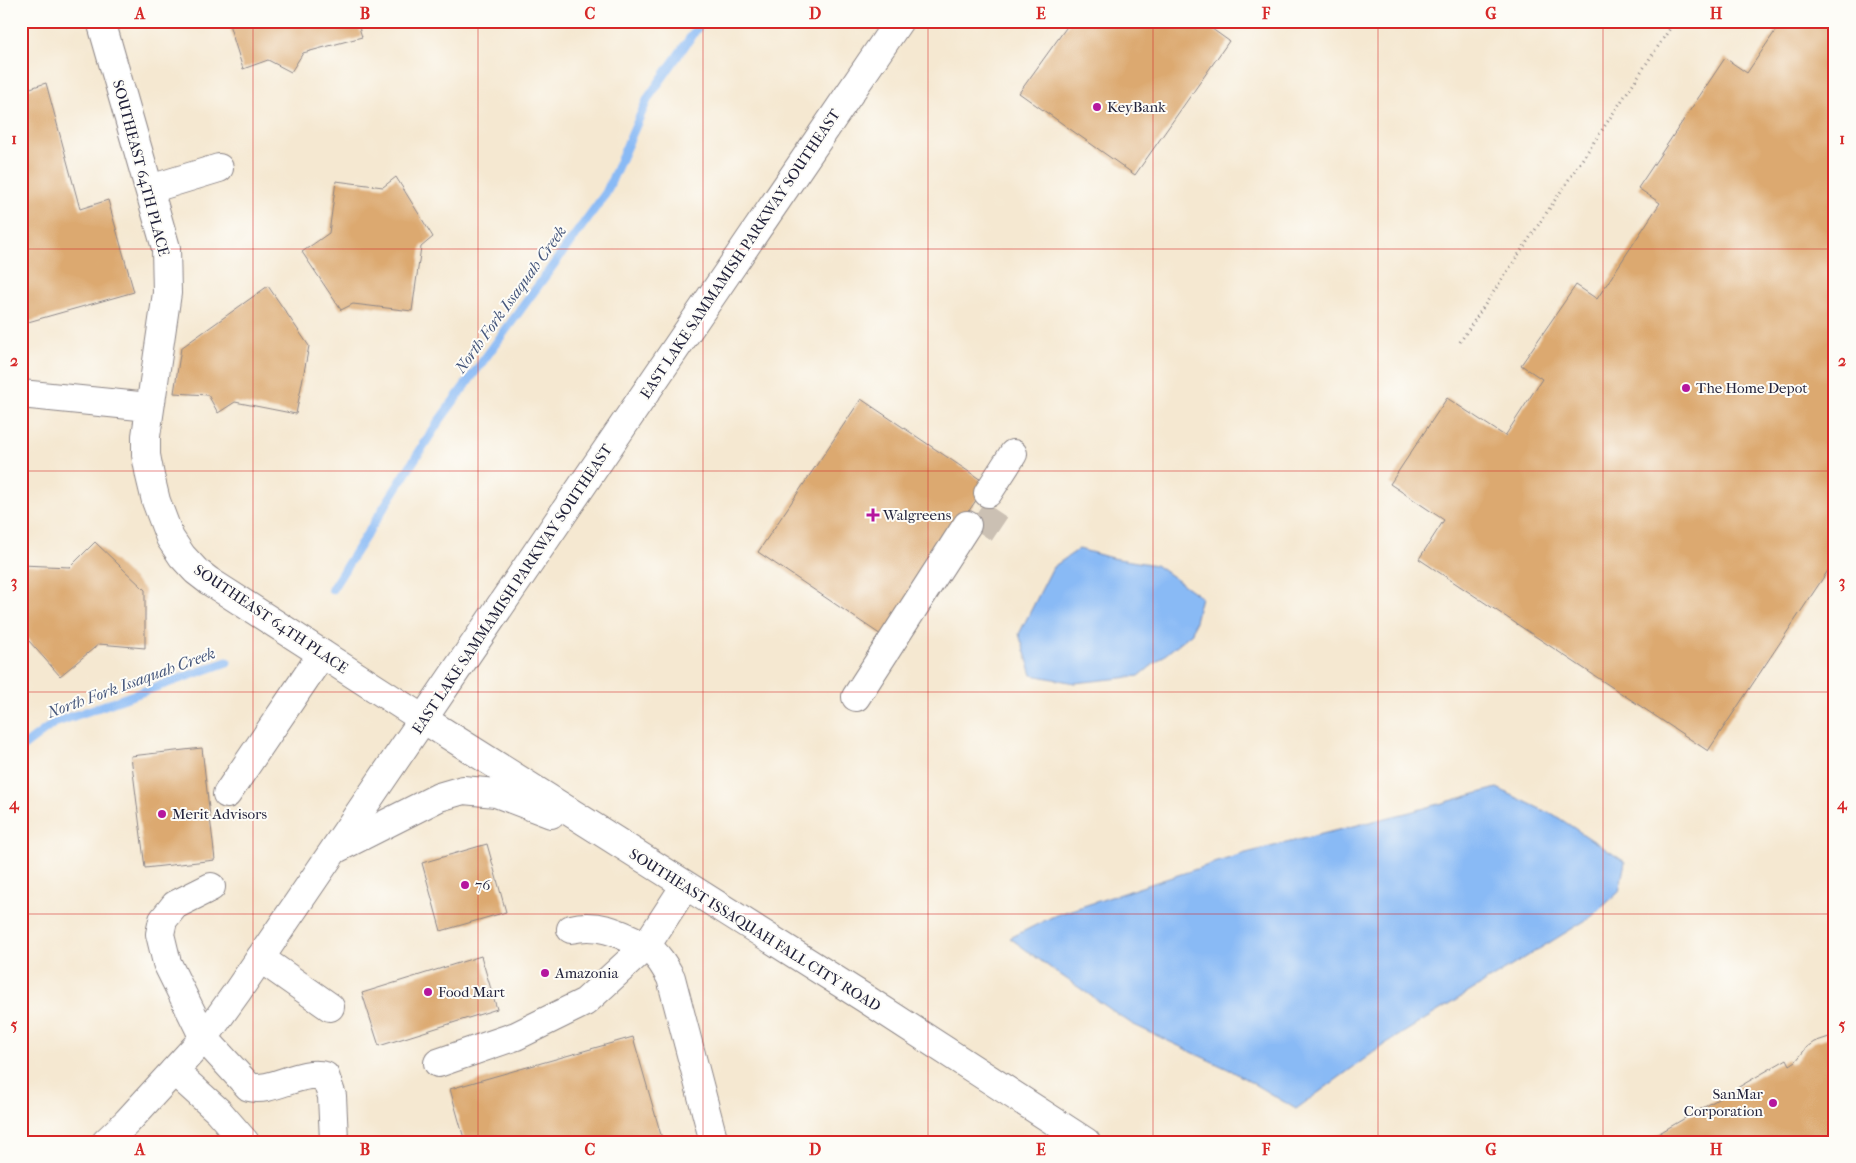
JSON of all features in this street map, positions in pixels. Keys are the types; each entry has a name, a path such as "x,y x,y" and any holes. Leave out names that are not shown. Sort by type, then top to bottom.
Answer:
{"main road":[{"name":"SOUTHEAST 64TH PLACE","path":"101,21 166,248 167,293 149,407 146,455 156,501 170,538 182,556 209,581 423,719"},
{"name":"EAST LAKE SAMMAMISH PARKWAY SOUTHEAST","path":"106,1142 204,1038 899,21"},
{"path":"150,189 219,168"},
{"path":"21,394 149,407"},
{"path":"995,496 1019,460"},
{"path":"861,700 974,529"},
{"path":"227,794 322,654"},
{"name":"SOUTHEAST ISSAQUAH FALL CITY ROAD","path":"423,719 874,1004 1086,1142"},
{"path":"334,850 432,800 463,790 496,793 606,836"},
{"path":"438,1063 516,1036 585,1002 646,946 685,886"},
{"path":"211,887 175,905 163,920 160,934 167,963 204,1038 249,1087 271,1085 307,1075 317,1074 325,1076 332,1096 334,1140"},
{"path":"571,929 590,926 614,932 646,946 664,964 671,978 714,1142"},
{"path":"260,958 330,1007"},
{"path":"174,1070 218,1111 245,1142"}],"path":[{"path":"1460,342 1675,21"}],"water":[{"path":"1079,549 1112,558 1156,565 1201,597 1192,633 1139,676 1075,683 1032,675 1019,634 1053,567"},
{"path":"1497,788 1559,818 1625,862 1619,892 1591,917 1385,1044 1296,1109 1232,1071 1132,1024 1010,938 1056,915 1242,854"}],"building":[{"path":"228,21 357,21 362,37 303,53 291,72 268,60 243,69"},
{"path":"1071,21 1201,21 1229,41 1135,175 1019,93"},
{"name":"The Home Depot","path":"1782,21 1835,21 1835,560 1708,751 1419,559 1444,520 1390,484 1447,398 1505,436 1542,379 1521,365 1576,285 1597,299 1660,203 1638,188 1725,58 1747,73"},
{"path":"46,83 80,209 108,200 134,292 21,324 21,91"},
{"path":"396,177 433,237 421,247 412,311 353,304 341,310 302,252 329,233 336,181 383,187"},
{"path":"268,286 309,346 296,414 235,402 218,413 208,395 174,393 181,348"},
{"name":"Walgreens","path":"861,399 987,484 884,637 758,552"},
{"path":"95,542 145,590 145,648 99,644 60,676 21,632 21,619 24,616 21,599 21,565 70,567"},
{"path":"202,748 215,860 145,868 131,756"},
{"path":"487,844 506,912 441,931 422,863"},
{"path":"481,956 497,1009 379,1046 362,993"},
{"path":"633,1037 663,1142 465,1142 450,1089"},
{"name":"SanMar Corporation","path":"1829,1037 1835,1038 1835,1142 1644,1142 1787,1059 1790,1065 1796,1061 1807,1047 1814,1042"}],"waterway":[{"name":"North Fork Issaquah Creek","path":"332,589 439,421 606,193 648,98 702,21"},
{"name":"North Fork Issaquah Creek","path":"21,748 54,723 227,662"}],"tunnel":[{"path":"980,533 1002,500"}],"place":[{"name":"KeyBank","path":"1097,107"},
{"name":"The Home Depot","path":"1686,388"},
{"name":"Walgreens","path":"873,515"},
{"name":"Merit Advisors","path":"162,814"},
{"name":"76","path":"465,885"},
{"name":"Amazonia","path":"545,973"},
{"name":"Food Mart","path":"428,992"},
{"name":"SanMar Corporation","path":"1773,1103"}]}
